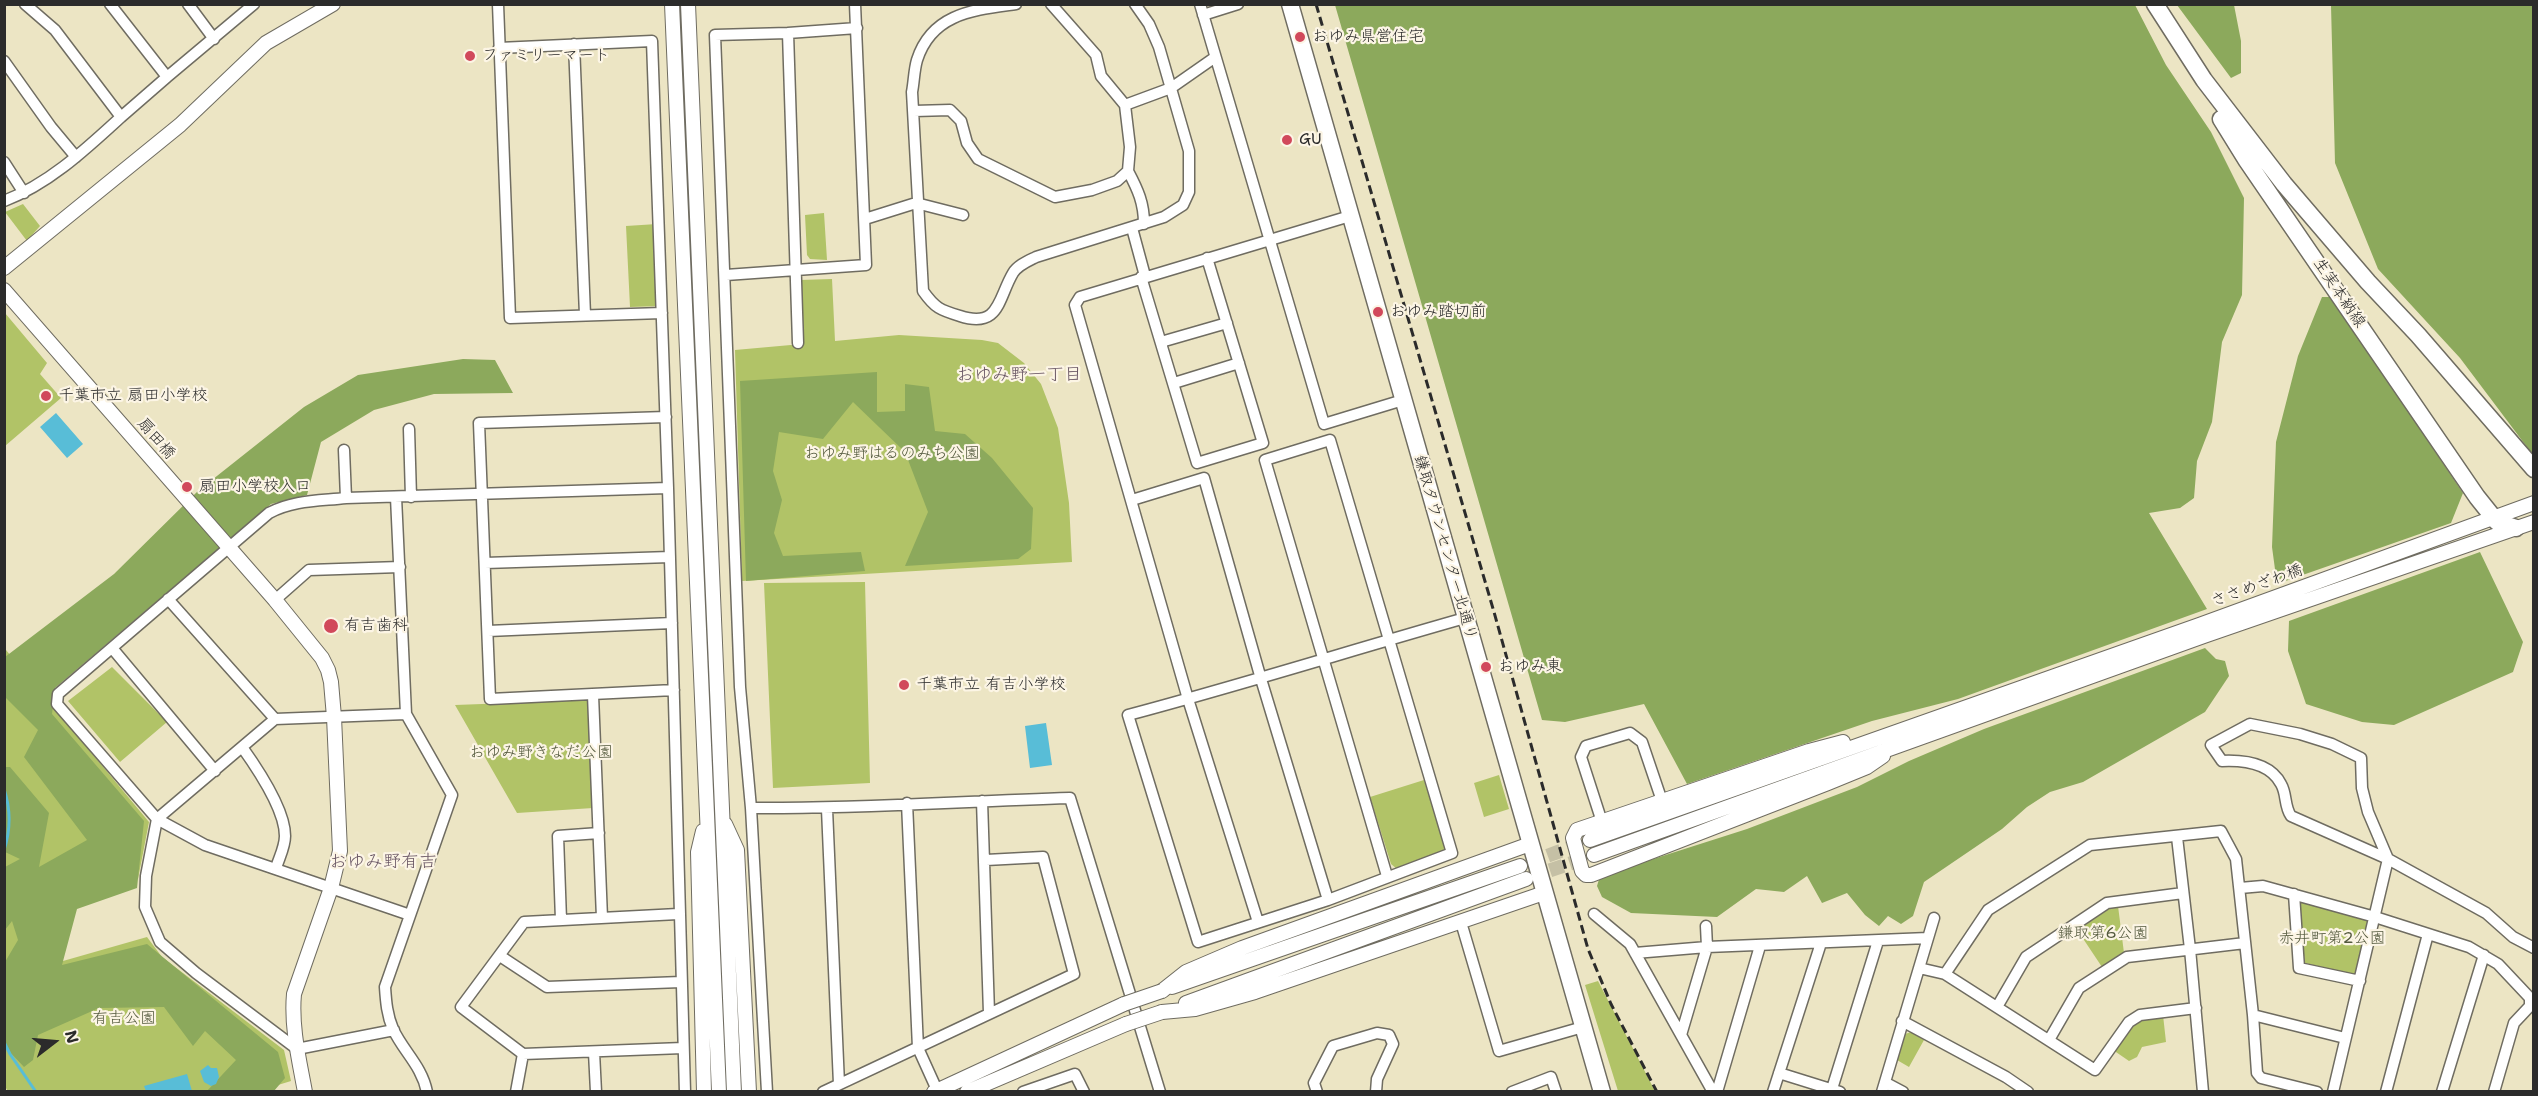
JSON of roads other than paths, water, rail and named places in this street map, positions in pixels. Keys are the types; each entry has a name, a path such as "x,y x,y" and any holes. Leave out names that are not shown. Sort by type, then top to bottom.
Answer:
{"main road":[{"name":"鎌取タウンセンター北通り","path":"1290,4 1602,1092"},
{"name":"生実本納線","path":"2155,4 2204,80 2284,184 2368,282 2426,343 2534,469"},
{"name":"生実本納線","path":"2179,42 2247,161 2493,518"},
{"path":"2493,518 2497,522 2516,528"}],"street":[{"path":"26,4 55,30 121,117"},
{"path":"110,4 167,77"},
{"path":"188,4 213,39"},
{"path":"4,201 24,193 76,157 254,4"},
{"path":"4,268 180,125 266,43 333,4"},
{"path":"498,4 510,318 662,313"},
{"path":"672,4 719,1092"},
{"path":"688,4 734,1092"},
{"path":"726,275 866,265 855,4"},
{"path":"1016,4 967,11 931,32 918,60 912,92 922,291 935,308 974,321 990,316 1000,305 1013,272 1022,264 1036,257 1144,224 1173,212 1183,205 1189,192 1189,151 1159,46 1149,24 1135,4"},
{"path":"1051,4 1096,55 1101,76 1125,105 1130,147 1128,171 1144,206 1144,224"},
{"path":"1238,4 1202,10 1214,58 1324,423 1403,400"},
{"path":"766,1092 751,808 740,687 716,35 857,28"},
{"path":"788,33 798,344"},
{"path":"499,48 652,41 666,417 678,914 685,1092"},
{"path":"574,44 585,315"},
{"path":"1125,105 1171,88 1214,58"},
{"path":"4,61 51,127 76,157"},
{"path":"914,111 950,110 961,121 967,143 978,159 1055,197 1092,190 1117,181 1128,171"},
{"path":"4,162 24,193"},
{"path":"865,219 916,203 963,215"},
{"path":"1258,922 1188,699 1075,305 1080,297 1350,216"},
{"path":"1132,228 1143,277 1197,463 1263,443 1207,258"},
{"name":"扇田橋","path":"4,290 275,600 321,658 331,682 340,851 331,888 294,994 292,1011 305,1092"},
{"path":"1161,342 1227,322"},
{"path":"1174,383 1239,363"},
{"path":"666,417 479,423 481,494 490,699 674,690"},
{"path":"409,429 411,497"},
{"path":"1387,876 1324,658 1265,460 1330,440 1389,639 1452,853 1328,900 1198,942 1128,716 1261,679 1324,658 1389,639 1465,618"},
{"path":"344,450 346,498"},
{"path":"1132,500 1204,478 1261,679 1328,900"},
{"path":"410,915 205,845 157,819 57,704 58,694 269,513 281,507 295,503 346,498 668,488"},
{"path":"396,497 406,714 452,795 386,987 387,1009 394,1030 422,1074 427,1092"},
{"name":"ささめざわ橋","path":"2202,631 2327,578 2534,503"},
{"name":"ささめざわ橋","path":"2202,631 2331,591 2534,522"},
{"path":"485,563 670,557"},
{"path":"275,600 309,570 400,567"},
{"path":"168,599 275,719"},
{"path":"488,631 672,623"},
{"path":"1594,855 1895,740 2202,631"},
{"path":"112,648 216,771"},
{"path":"593,694 602,918"},
{"path":"394,1030 297,1049 196,973 160,942 145,907 146,876 157,819 275,719 406,714"},
{"path":"2332,1092 2388,859 2368,812 2362,788 2361,758 2332,744 2300,734 2250,724 2211,745 2222,761 2244,760 2271,771 2283,786 2285,807 2291,816 2388,859 2486,913 2513,937 2534,948"},
{"path":"1602,822 1581,757 1586,746 1630,733 1642,742 1662,801"},
{"path":"1866,736 1895,740 1867,767 1591,875 1586,875 1582,871 1573,838 1574,833 1809,751 1866,736"},
{"path":"1590,840 1895,740"},
{"path":"242,747 264,777 283,824 284,842 276,868"},
{"path":"751,808 828,809 907,803 1070,798 1160,1092"},
{"path":"982,801 986,860 989,1013"},
{"path":"907,803 918,1048 935,1091 1124,1004 1523,872 1126,1024 967,1092"},
{"path":"828,809 839,1083"},
{"path":"723,822 737,850 749,1092"},
{"path":"704,1092 698,852 700,837 707,824"},
{"path":"1945,974 1988,910 2090,845 2221,831 2236,859 2257,1073 2261,1078 2317,1092"},
{"path":"561,920 558,836 599,833"},
{"path":"2177,837 2206,1091"},
{"path":"1162,991 1186,972 1242,948 1530,844"},
{"path":"822,1092 1074,974 1043,857 986,860"},
{"path":"2240,888 2263,886 2374,916 2469,947 2498,964 2530,998 2530,1006 2514,1023 2494,1092"},
{"path":"1161,1012 1195,1009 1254,992 1544,892"},
{"path":"1997,1007 2026,957 2107,903 2183,893"},
{"path":"2294,894 2300,968 2360,981"},
{"path":"678,914 524,922 461,1007 523,1054 683,1048"},
{"path":"1594,914 1630,944 1715,1092"},
{"path":"1903,1092 1884,1087 1934,918"},
{"path":"1681,1035 1707,947 1706,926"},
{"path":"1463,929 1499,1051 1583,1027"},
{"path":"2385,1092 2428,934"},
{"path":"1635,953 1707,947 1928,938"},
{"path":"1779,1072 1834,1091 1878,941"},
{"path":"1773,1092 1821,943"},
{"path":"2049,1040 2079,988 2127,957 2245,943"},
{"path":"1715,1092 1760,946"},
{"path":"2442,1092 2475,976 2484,955"},
{"path":"500,956 547,987 681,982"},
{"path":"1919,968 1945,974 2095,1070 2129,1022 2140,1015 2196,1008"},
{"path":"2253,1015 2345,1038"},
{"path":"1902,1021 2006,1077 2028,1092"},
{"path":"1317,1092 1314,1083 1333,1046 1377,1033 1389,1035 1393,1044 1377,1079 1376,1092"},
{"path":"594,1052 596,1092"},
{"path":"516,1092 523,1054"},
{"path":"1023,1092 1075,1074 1084,1092"},
{"path":"1518,1091 1551,1077 1556,1092"}],"water":[{"path":"56,413 83,444 67,458 40,427"},
{"path":"1046,723 1052,765 1030,768 1025,726"},
{"path":"208,1065 211,1068 217,1068 219,1077 216,1084 211,1086 204,1082 200,1071"},
{"path":"187,1074 192,1091 146,1091 144,1086"}],"waterway":[{"path":"4,789 9,820 4,850"},
{"path":"4,1042 36,1092"}],"tunnel":[{"path":"1528,863 1590,840"},
{"path":"1530,877 1589,857"}],"railway":[{"path":"1316,4 1494,612 1588,949 1611,1004 1657,1092"}],"place":[{"name":"おゆみ県営住宅","path":"1300,37"},
{"name":"ファミリーマート","path":"470,56"},
{"name":"GU","path":"1287,140"},
{"name":"おゆみ踏切前","path":"1378,312"},
{"name":"千葉市立 扇田小学校","path":"46,396"},
{"name":"扇田小学校入口","path":"187,487"},
{"name":"有吉歯科","path":"331,626"},
{"name":"おゆみ東","path":"1486,667"},
{"name":"千葉市立 有吉小学校","path":"904,685"}],"district":[{"name":"おゆみ野一丁目","path":"1019,375"},
{"name":"おゆみ野有吉","path":"383,862"}],"park label":[{"name":"おゆみ野はるのみち公園","path":"892,454"},
{"name":"おゆみ野きなだ公園","path":"541,753"},
{"name":"鎌取第6公園","path":"2103,934"},
{"name":"赤井町第2公園","path":"2332,939"},
{"name":"有吉公園","path":"124,1019"}]}
